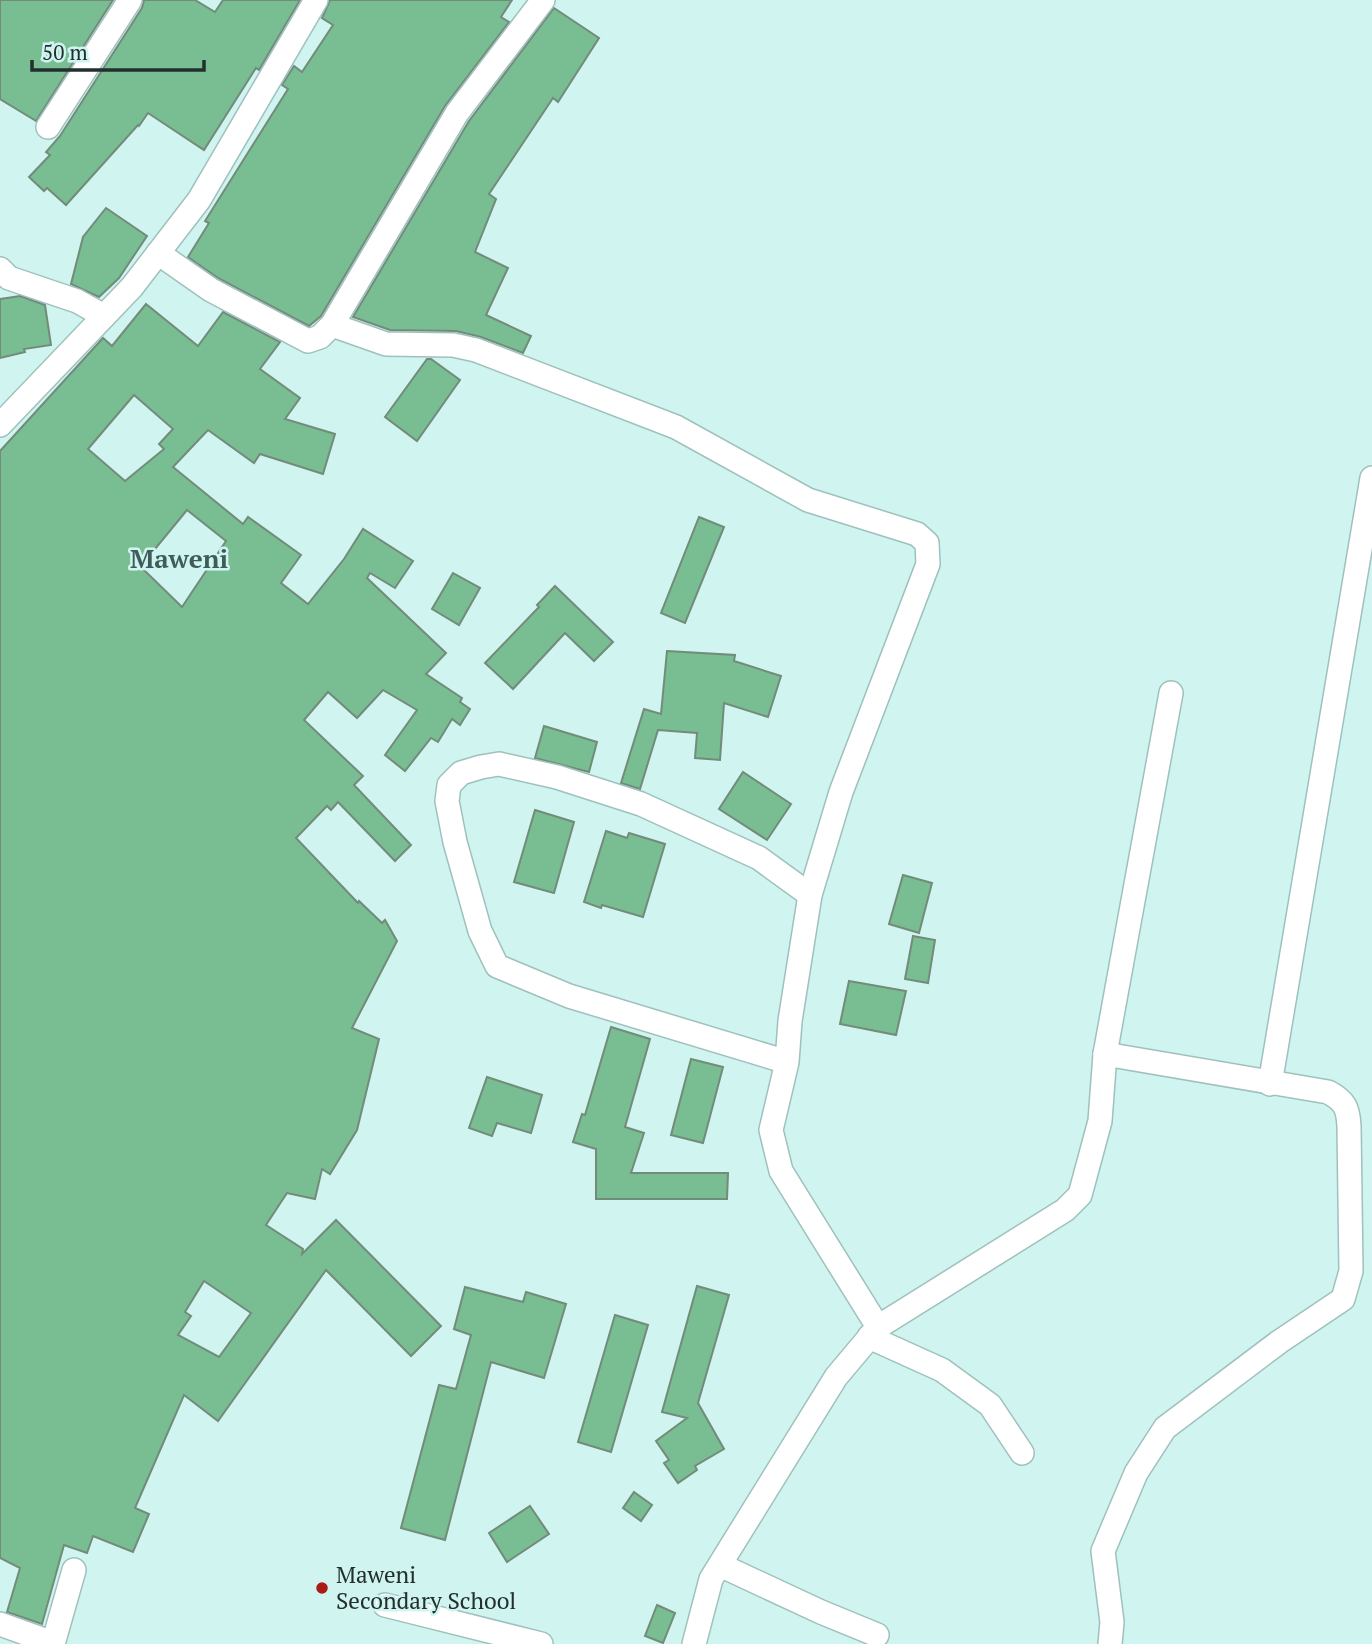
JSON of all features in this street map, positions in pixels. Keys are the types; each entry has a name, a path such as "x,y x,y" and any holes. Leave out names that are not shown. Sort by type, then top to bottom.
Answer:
{"street":[{"path":"48,127 130,0"},
{"path":"0,425 132,287 199,200 316,0"},
{"path":"158,253 211,290 308,341 320,337 331,326 457,113 543,0"},
{"path":"0,269 9,278 78,301 104,316"},
{"path":"331,326 386,344 453,345 476,350 676,427 808,500 917,534 928,543 928,564 841,792 810,895 790,1021 787,1062 771,1130 781,1171 874,1332 942,1370 990,1405 1021,1453"},
{"path":"1270,1084 1372,478"},
{"path":"694,1644 710,1579 836,1377 874,1332 1065,1210 1080,1195 1100,1121 1105,1054 1171,693"},
{"path":"787,1062 569,996 497,966 480,931 455,842 447,801 449,785 461,773 499,764 557,777 642,804 759,858 810,895"},
{"path":"1105,1054 1328,1092 1342,1100 1348,1108 1351,1270 1343,1299 1279,1342 1165,1428 1136,1473 1103,1551 1112,1622 1110,1644"},
{"path":"720,1565 877,1635"},
{"path":"0,1623 53,1644 74,1570"},
{"path":"386,1605 541,1644"}],"building":[{"path":"0,0 113,0 36,121 0,99"},
{"path":"144,0 195,0 215,12 223,0 300,0 259,70 256,68 204,150 148,113 66,205 47,188 44,191 29,177 50,155 46,152 60,136 142,8"},
{"path":"330,0 512,0 501,17 509,22 445,106 321,316 309,326 218,278 188,257 209,223 205,221 288,89 282,85 294,66 302,72 333,25 322,18"},
{"path":"554,8 599,38 558,102 553,98 489,194 496,199 475,252 508,268 486,315 531,336 523,353 456,331 390,330 353,317 469,121"},
{"path":"106,208 147,236 119,278 99,297 71,284 83,237"},
{"path":"20,296 45,305 51,345 24,349 25,352 0,358 0,299"},
{"path":"146,304 198,346 223,312 280,342 260,369 300,398 285,419 335,434 323,474 260,454 254,463 208,430 173,467 243,524 248,517 301,555 281,583 308,604 344,559 363,529 413,561 395,588 370,573 367,578 446,653 426,674 462,698 460,702 470,709 460,725 452,719 438,742 431,738 405,771 385,755 417,710 383,690 357,718 328,692 304,720 363,776 354,785 411,845 395,861 338,802 331,810 327,806 296,838 358,903 359,901 382,923 385,920 397,941 352,1028 379,1039 357,1130 330,1174 322,1169 315,1199 287,1193 266,1225 303,1249 302,1254 336,1220 441,1326 411,1356 326,1270 218,1421 184,1395 135,1508 149,1514 133,1552 93,1536 87,1553 64,1545 42,1624 7,1612 20,1568 0,1558 0,451 103,338 112,346","holes":["134,395 173,429 159,444 164,449 125,481 88,449","187,510 226,541 182,607 144,570 154,559 150,555","204,1281 251,1313 219,1357 178,1335 191,1316 185,1312"]},
{"path":"427,359 431,359 460,380 417,441 385,417"},
{"path":"699,517 724,527 685,623 661,613"},
{"path":"453,573 480,588 459,625 432,609"},
{"path":"555,586 613,642 594,661 565,633 513,689 485,663 539,607 537,605"},
{"path":"667,651 735,655 734,661 781,676 768,717 724,703 720,760 695,758 697,733 658,730 640,789 621,783 644,709 661,714"},
{"path":"544,726 597,742 589,772 535,758"},
{"path":"743,772 791,804 767,840 719,809"},
{"path":"535,810 574,822 554,893 514,882"},
{"path":"606,831 627,838 629,833 665,844 643,917 584,902"},
{"path":"903,875 932,883 919,933 889,924"},
{"path":"913,936 935,940 928,983 905,979"},
{"path":"849,981 906,991 896,1035 840,1024"},
{"path":"611,1027 650,1039 625,1127 644,1133 631,1173 728,1173 727,1199 596,1199 596,1149 573,1142 582,1114 585,1115"},
{"path":"691,1059 723,1067 703,1143 671,1135"},
{"path":"487,1077 542,1095 531,1133 497,1123 492,1136 469,1128"},
{"path":"697,1286 729,1295 698,1403 724,1449 695,1466 697,1470 678,1483 664,1463 669,1460 656,1441 687,1418 662,1412"},
{"path":"465,1287 523,1302 526,1292 566,1304 544,1378 491,1362 445,1540 401,1528 439,1385 456,1389 471,1335 454,1329"},
{"path":"615,1315 648,1325 611,1452 578,1442"},
{"path":"634,1492 652,1505 641,1521 623,1508"},
{"path":"530,1506 549,1534 507,1562 489,1533"},
{"path":"657,1605 675,1613 663,1643 645,1636"}],"place":[{"name":"Maweni Secondary School","path":"322,1588"}],"district":[{"name":"Maweni","path":"179,559"}]}
